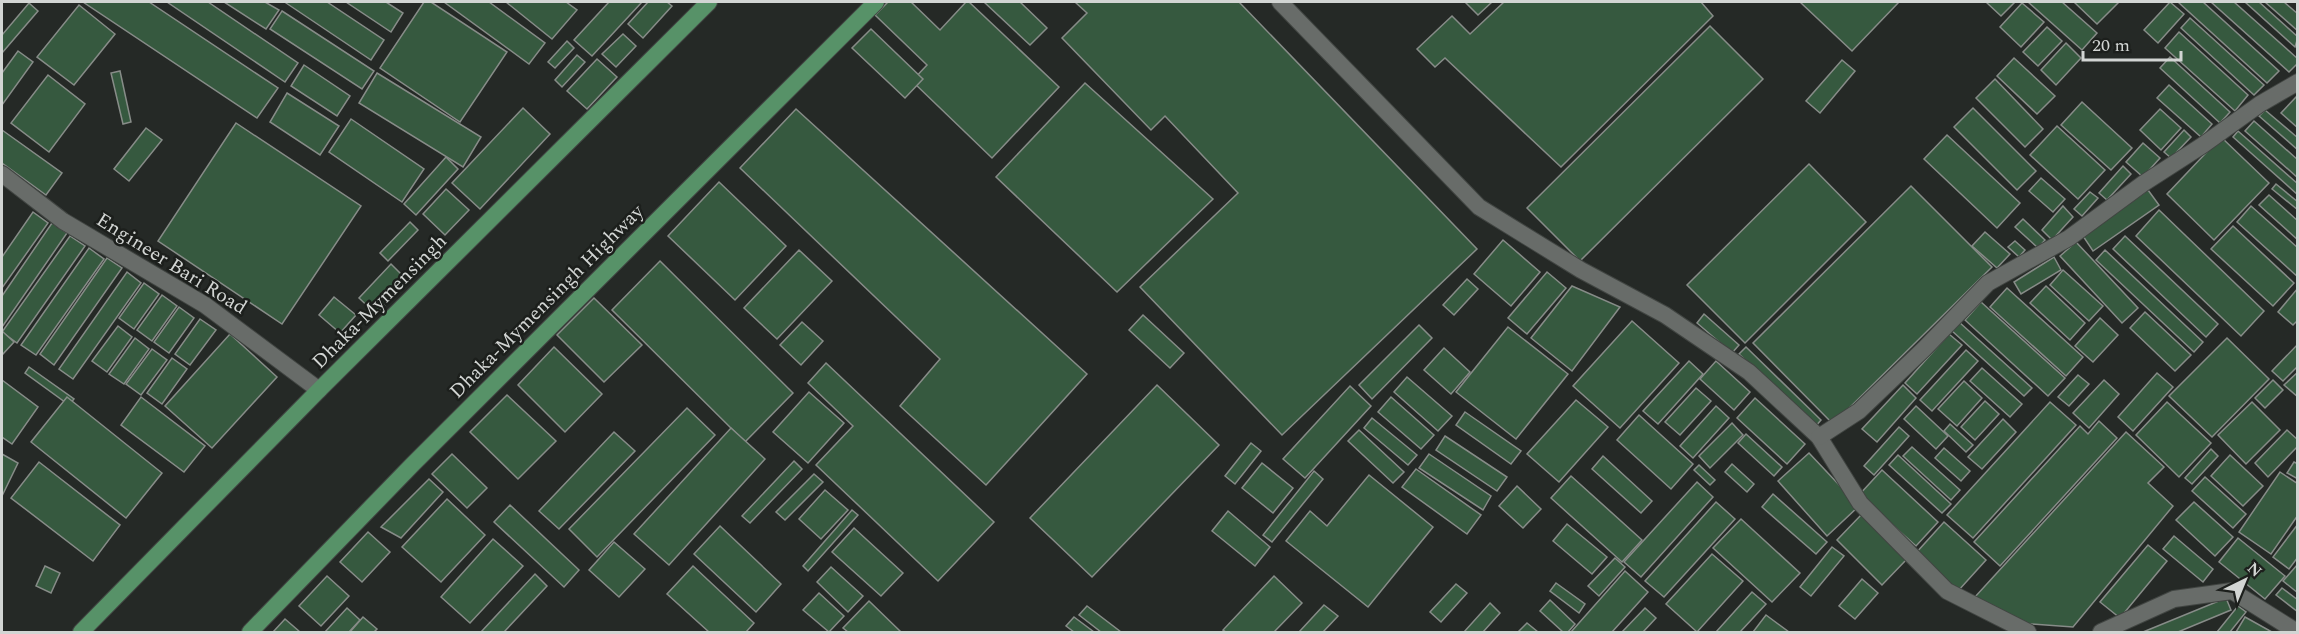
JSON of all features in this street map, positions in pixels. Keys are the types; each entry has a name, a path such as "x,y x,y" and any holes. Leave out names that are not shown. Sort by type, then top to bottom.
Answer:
{"highway":[{"name":"Dhaka-Mymensingh","path":"81,633 319,390 709,2"},
{"name":"Dhaka-Mymensingh Highway","path":"250,633 413,464 876,2"}],"street":[{"path":"1280,2 1479,207 1581,270 1665,315 1749,372 1819,437 1860,503 1947,591 2028,633"},
{"path":"1819,437 1859,411 1988,283 2069,238 2144,183 2203,145 2260,104 2298,82"},
{"name":"Engineer Bari Road","path":"2,174 63,221 205,305 319,390"},
{"path":"2101,633 2174,599 2232,591 2297,633"}],"building":[{"path":"83,2 149,2 278,88 257,118"},
{"path":"167,2 208,2 298,63 285,82"},
{"path":"224,2 265,2 279,10 266,29"},
{"path":"287,2 327,2 384,40 371,60"},
{"path":"346,2 386,2 403,13 391,32"},
{"path":"424,2 431,2 507,52 460,122 380,68"},
{"path":"444,2 489,2 545,43 529,64"},
{"path":"506,2 566,2 577,10 552,39"},
{"path":"609,2 642,2 592,56 574,40"},
{"path":"648,2 667,2 672,6 643,38 628,24"},
{"path":"888,2 911,2 940,30 966,2 969,2 1059,87 992,158 912,81 927,65 875,15"},
{"path":"984,2 1020,2 1047,28 1030,45"},
{"path":"1075,2 1239,2 1477,249 1282,435 1140,287 1238,193 1165,116 1151,130 1062,38 1087,13"},
{"path":"1465,2 1492,2 1478,15"},
{"path":"1504,2 1701,2 1713,16 1561,167 1445,58 1435,67 1417,49 1452,16 1470,34"},
{"path":"1800,2 1899,2 1852,51"},
{"path":"1986,2 2015,2 2001,16"},
{"path":"2028,2 2062,2 2097,33 2082,50"},
{"path":"2074,2 2119,2 2097,24"},
{"path":"2170,2 2184,14 2158,43 2144,30"},
{"path":"2178,2 2203,2 2279,71 2267,83"},
{"path":"2211,2 2234,2 2298,59 2298,63 2289,72"},
{"path":"2245,2 2259,2 2298,37 2295,47"},
{"path":"2265,2 2284,2 2298,14 2298,31"},
{"path":"29,3 38,11 2,53 2,35"},
{"path":"2022,3 2044,22 2021,47 2000,27"},
{"path":"79,5 115,34 74,85 37,57"},
{"path":"282,11 374,71 362,89 270,29"},
{"path":"2190,18 2264,85 2254,95 2181,28"},
{"path":"1710,26 1763,79 1580,261 1527,208"},
{"path":"2047,27 2062,41 2038,66 2023,52"},
{"path":"871,29 923,79 905,98 852,48"},
{"path":"2179,32 2248,95 2235,111 2165,48"},
{"path":"623,34 636,46 616,67 602,54"},
{"path":"567,41 574,48 555,68 548,62"},
{"path":"2066,43 2081,58 2056,85 2041,70"},
{"path":"18,51 33,62 2,105 2,73"},
{"path":"577,55 585,62 562,87 555,80"},
{"path":"2170,57 2230,112 2220,123 2160,68"},
{"path":"2014,58 2055,96 2037,114 1997,76"},
{"path":"597,59 617,77 587,109 567,91"},
{"path":"1842,60 1855,71 1820,113 1806,101"},
{"path":"304,65 350,96 337,116 291,86"},
{"path":"120,71 131,122 123,124 111,73"},
{"path":"377,73 481,137 463,167 359,103"},
{"path":"48,75 85,104 49,152 11,123"},
{"path":"1995,79 2043,129 2025,147 1976,98"},
{"path":"1085,83 1213,199 1117,292 996,177"},
{"path":"2169,85 2212,124 2201,137 2157,98"},
{"path":"287,93 339,126 320,155 270,122"},
{"path":"2298,95 2298,128 2281,113"},
{"path":"2082,102 2132,148 2111,170 2061,125"},
{"path":"523,108 550,134 480,209 452,183"},
{"path":"1973,108 2036,171 2017,190 1954,127"},
{"path":"796,109 1087,374 986,485 900,406 940,359 740,168"},
{"path":"2160,109 2181,128 2161,150 2140,130"},
{"path":"2265,110 2298,138 2298,150 2259,116"},
{"path":"351,119 424,169 402,202 329,152"},
{"path":"2254,121 2298,160 2298,178 2245,131"},
{"path":"236,123 361,206 282,324 158,241"},
{"path":"2057,126 2105,170 2078,199 2030,155"},
{"path":"146,128 162,140 129,181 114,169"},
{"path":"2,130 62,173 46,195 2,163"},
{"path":"2184,130 2191,137 2171,158 2164,152"},
{"path":"2238,131 2298,184 2298,195 2233,137"},
{"path":"1947,135 2020,203 1997,228 1924,159"},
{"path":"2221,137 2269,183 2214,240 2167,194"},
{"path":"2143,143 2160,158 2143,177 2126,162"},
{"path":"446,157 458,169 416,215 404,204"},
{"path":"1809,164 1866,222 1745,343 1687,285"},
{"path":"2123,166 2131,174 2107,200 2099,193"},
{"path":"2041,178 2065,199 2053,212 2029,191"},
{"path":"719,182 786,246 735,300 668,236"},
{"path":"2276,184 2298,202 2298,210 2272,189"},
{"path":"1911,186 1992,267 1833,424 1753,343"},
{"path":"446,189 469,210 445,235 423,214"},
{"path":"2148,190 2159,205 2093,251 2083,236"},
{"path":"2090,192 2098,198 2082,216 2074,209"},
{"path":"2269,195 2298,221 2298,240 2259,205"},
{"path":"2063,206 2073,217 2052,240 2042,230"},
{"path":"2251,206 2298,248 2298,277 2237,222"},
{"path":"2159,210 2264,311 2241,336 2136,236"},
{"path":"33,212 48,223 2,288 2,257"},
{"path":"2023,219 2045,240 2038,248 2015,227"},
{"path":"410,222 418,230 388,261 380,253"},
{"path":"52,223 67,233 2,327 2,296"},
{"path":"2233,226 2294,283 2273,306 2211,249"},
{"path":"1985,232 2010,254 1997,268 1972,246"},
{"path":"70,236 85,246 17,343 2,332"},
{"path":"2125,236 2218,324 2206,337 2113,249"},
{"path":"1503,240 1540,272 1511,306 1474,274"},
{"path":"2015,241 2025,250 2019,257 2008,247"},
{"path":"2076,242 2138,308 2122,323 2060,256"},
{"path":"89,248 104,259 36,355 21,345"},
{"path":"799,250 832,281 777,339 744,308"},
{"path":"2105,250 2203,342 2194,352 2096,260"},
{"path":"2054,257 2061,270 2021,294 2014,282"},
{"path":"107,258 122,268 54,365 40,354"},
{"path":"660,261 793,393 745,442 612,310"},
{"path":"391,264 408,281 376,314 359,298"},
{"path":"2063,270 2103,306 2089,321 2050,285"},
{"path":"127,272 141,283 73,379 59,369"},
{"path":"1547,272 1566,288 1527,334 1508,318"},
{"path":"1467,279 1478,289 1454,315 1443,305"},
{"path":"144,283 159,294 134,329 119,318"},
{"path":"1572,286 1620,307 1572,371 1531,338"},
{"path":"2046,286 2085,323 2070,340 2030,303"},
{"path":"2007,288 2083,357 2066,376 1990,307"},
{"path":"2298,288 2298,320 2293,325 2278,312"},
{"path":"162,295 177,306 152,341 137,330"},
{"path":"334,297 356,315 340,333 319,315"},
{"path":"594,298 642,345 604,382 557,335"},
{"path":"1981,302 2065,378 2048,396 1965,320"},
{"path":"179,307 194,318 169,353 154,342"},
{"path":"2145,312 2191,355 2175,371 2130,328"},
{"path":"1704,314 1739,345 1732,353 1697,323"},
{"path":"1143,315 1184,353 1170,368 1129,330"},
{"path":"2100,318 2118,335 2093,362 2075,346"},
{"path":"200,319 216,330 190,365 175,354"},
{"path":"1632,321 1679,363 1620,428 1573,386"},
{"path":"802,322 823,341 801,365 780,345"},
{"path":"1959,322 2032,388 2024,396 1951,330"},
{"path":"1419,325 1432,338 1372,399 1359,385"},
{"path":"118,326 132,337 107,372 92,361"},
{"path":"1508,327 1568,374 1516,439 1456,392"},
{"path":"2,331 14,342 2,355"},
{"path":"230,334 277,377 212,448 165,406"},
{"path":"1949,334 1962,345 1917,394 1905,383"},
{"path":"135,338 149,349 124,384 109,374"},
{"path":"2227,338 2269,379 2212,437 2169,396"},
{"path":"2298,344 2298,366 2283,381 2272,371"},
{"path":"554,347 602,394 565,432 518,385"},
{"path":"1746,347 1821,420 1815,427 1739,354"},
{"path":"1444,348 1470,372 1451,394 1424,370"},
{"path":"152,349 167,360 141,395 126,384"},
{"path":"1966,350 1978,361 1932,411 1920,400"},
{"path":"172,358 187,369 162,404 147,393"},
{"path":"1689,361 1703,374 1658,424 1643,411"},
{"path":"1716,361 1750,392 1734,410 1700,379"},
{"path":"826,363 994,522 938,581 816,465 853,426 808,383"},
{"path":"29,367 74,399 69,405 25,373"},
{"path":"1982,368 2022,404 2010,417 1970,381"},
{"path":"2298,372 2298,397 2284,385"},
{"path":"2157,373 2173,387 2133,431 2118,417"},
{"path":"2078,375 2089,384 2069,406 2058,397"},
{"path":"1407,377 1452,416 1438,431 1394,392"},
{"path":"2,380 38,407 12,444 2,437"},
{"path":"2104,380 2119,394 2089,428 2073,413"},
{"path":"2273,380 2283,390 2265,408 2255,398"},
{"path":"1964,381 1982,398 1957,426 1938,409"},
{"path":"1157,385 1219,445 1092,577 1030,518"},
{"path":"1903,385 1916,398 1877,442 1862,429"},
{"path":"1350,386 1371,406 1305,478 1283,459"},
{"path":"1696,388 1711,401 1680,435 1665,422"},
{"path":"809,392 844,423 808,463 773,432"},
{"path":"507,395 556,441 518,479 470,432"},
{"path":"67,397 162,473 126,518 31,442"},
{"path":"141,397 205,446 184,472 121,425"},
{"path":"1391,397 1434,435 1421,449 1378,412"},
{"path":"1755,398 1805,444 1787,464 1737,418"},
{"path":"1576,400 1608,427 1559,482 1527,454"},
{"path":"1985,401 1999,414 1975,440 1961,427"},
{"path":"2050,402 2076,425 1973,538 1947,515"},
{"path":"2167,402 2211,443 2179,477 2136,435"},
{"path":"2252,402 2280,430 2246,464 2218,435"},
{"path":"1716,406 1729,418 1693,458 1680,446"},
{"path":"1916,406 1948,436 1936,449 1904,419"},
{"path":"687,408 715,435 597,557 569,529"},
{"path":"1465,412 1521,451 1511,464 1456,425"},
{"path":"1639,415 1693,464 1671,489 1617,440"},
{"path":"1372,418 1417,455 1408,465 1364,428"},
{"path":"2003,419 2016,432 1982,469 1968,457"},
{"path":"2099,421 2117,438 2000,566 1974,542 2080,426 2088,434"},
{"path":"1732,423 1743,435 1710,468 1699,456"},
{"path":"1950,424 1973,445 1966,452 1944,431"},
{"path":"1899,427 1909,436 1874,475 1864,466"},
{"path":"731,428 765,459 669,565 634,534"},
{"path":"1359,430 1404,472 1393,483 1348,441"},
{"path":"2287,430 2298,440 2298,446 2268,477 2255,463"},
{"path":"614,432 635,451 559,529 539,511"},
{"path":"2126,432 2164,467 2148,483 2173,506 2073,627 2018,623 1974,598"},
{"path":"1746,434 1782,467 1774,476 1738,443"},
{"path":"1445,436 1507,477 1497,491 1436,450"},
{"path":"1251,443 1261,451 1235,484 1225,476"},
{"path":"1912,447 1960,490 1951,500 1903,456"},
{"path":"1944,448 1970,471 1961,481 1935,458"},
{"path":"2211,449 2218,456 2192,484 2185,478"},
{"path":"1809,453 1859,506 1827,536 1778,481"},
{"path":"2,454 18,463 2,496"},
{"path":"452,454 487,488 467,508 432,474"},
{"path":"1429,454 1491,496 1483,510 1419,468"},
{"path":"1898,455 1951,504 1942,513 1889,465"},
{"path":"2230,455 2263,486 2243,506 2211,476"},
{"path":"1603,456 1652,501 1641,513 1592,469"},
{"path":"794,461 802,469 750,523 742,516"},
{"path":"39,462 120,525 93,561 11,498"},
{"path":"2294,462 2298,464 2298,479 2287,473"},
{"path":"1262,463 1293,488 1273,513 1242,488"},
{"path":"1732,464 1754,484 1747,492 1725,472"},
{"path":"1699,465 1715,480 1710,485 1694,470"},
{"path":"1416,469 1481,515 1467,534 1402,487"},
{"path":"1882,470 1938,522 1916,546 1859,495"},
{"path":"1314,471 1323,479 1272,542 1263,535"},
{"path":"2280,472 2298,484 2298,515 2271,554 2239,532"},
{"path":"814,474 823,482 785,520 776,512"},
{"path":"1369,475 1433,527 1368,607 1286,541 1310,511 1327,526"},
{"path":"1571,476 1642,540 1622,562 1551,498"},
{"path":"2205,477 2246,514 2233,528 2192,491"},
{"path":"429,479 443,492 401,538 381,527"},
{"path":"1697,482 1713,497 1641,577 1624,562"},
{"path":"1517,486 1541,509 1523,528 1499,506"},
{"path":"825,490 848,510 821,539 799,519"},
{"path":"1773,494 1827,542 1816,554 1762,507"},
{"path":"447,499 485,535 441,582 402,547"},
{"path":"1716,502 1735,519 1664,597 1645,581"},
{"path":"2194,502 2233,537 2215,556 2176,520"},
{"path":"510,505 579,570 564,587 494,522"},
{"path":"852,510 858,515 808,571 803,566"},
{"path":"1228,511 1270,547 1255,566 1212,531"},
{"path":"1861,515 1906,560 1882,585 1837,540"},
{"path":"1741,519 1800,573 1772,602 1713,548"},
{"path":"1944,522 1986,560 1958,591 1916,553"},
{"path":"1567,524 1607,557 1592,574 1553,541"},
{"path":"2298,524 2298,557 2289,569 2273,557"},
{"path":"720,526 781,584 756,612 694,554"},
{"path":"854,528 903,573 881,596 832,552"},
{"path":"368,532 390,552 362,582 340,562"},
{"path":"2174,536 2213,569 2203,582 2163,549"},
{"path":"2238,538 2285,576 2265,599 2219,562"},
{"path":"493,539 523,566 470,623 441,597"},
{"path":"614,542 645,569 619,597 589,570"},
{"path":"2148,545 2167,561 2120,618 2100,602"},
{"path":"1832,547 1844,556 1811,596 1800,587"},
{"path":"1712,554 1743,581 1697,632 1666,604"},
{"path":"1615,558 1625,567 1599,596 1588,586"},
{"path":"2298,564 2298,593 2283,581"},
{"path":"45,566 60,573 51,593 36,586"},
{"path":"693,566 754,623 746,632 709,632 667,594"},
{"path":"831,567 863,596 848,612 817,582"},
{"path":"1625,571 1648,592 1612,632 1571,632"},
{"path":"535,574 547,586 504,632 481,632"},
{"path":"327,576 349,596 321,626 299,606"},
{"path":"1274,576 1302,603 1274,632 1226,632 1223,630"},
{"path":"1862,579 1878,593 1855,619 1839,606"},
{"path":"1556,583 1585,604 1579,613 1550,591"},
{"path":"1456,584 1467,593 1441,622 1430,612"},
{"path":"2282,588 2298,600 2298,612 2276,595"},
{"path":"1752,592 1766,604 1740,632 1716,632"},
{"path":"819,593 844,616 829,632 803,610"},
{"path":"2226,598 2231,610 2178,632 2143,632"},
{"path":"1550,600 1575,624 1568,632 1563,632 1540,611"},
{"path":"869,601 901,632 848,632 843,628"},
{"path":"1490,603 1500,613 1483,632 1464,632"},
{"path":"1324,605 1338,616 1323,632 1299,632"},
{"path":"1087,606 1121,632 1101,632 1079,615"},
{"path":"2238,606 2246,612 2230,632 2217,632"},
{"path":"347,608 360,620 349,632 325,632"},
{"path":"1645,608 1656,618 1643,632 1622,632"},
{"path":"1766,615 1789,632 1753,632"},
{"path":"363,617 377,629 374,632 350,632"},
{"path":"1074,617 1094,632 1074,632 1066,626"},
{"path":"2245,617 2272,632 2236,632"},
{"path":"285,619 300,632 273,632"},
{"path":"1527,623 1538,632 1518,632"}]}
